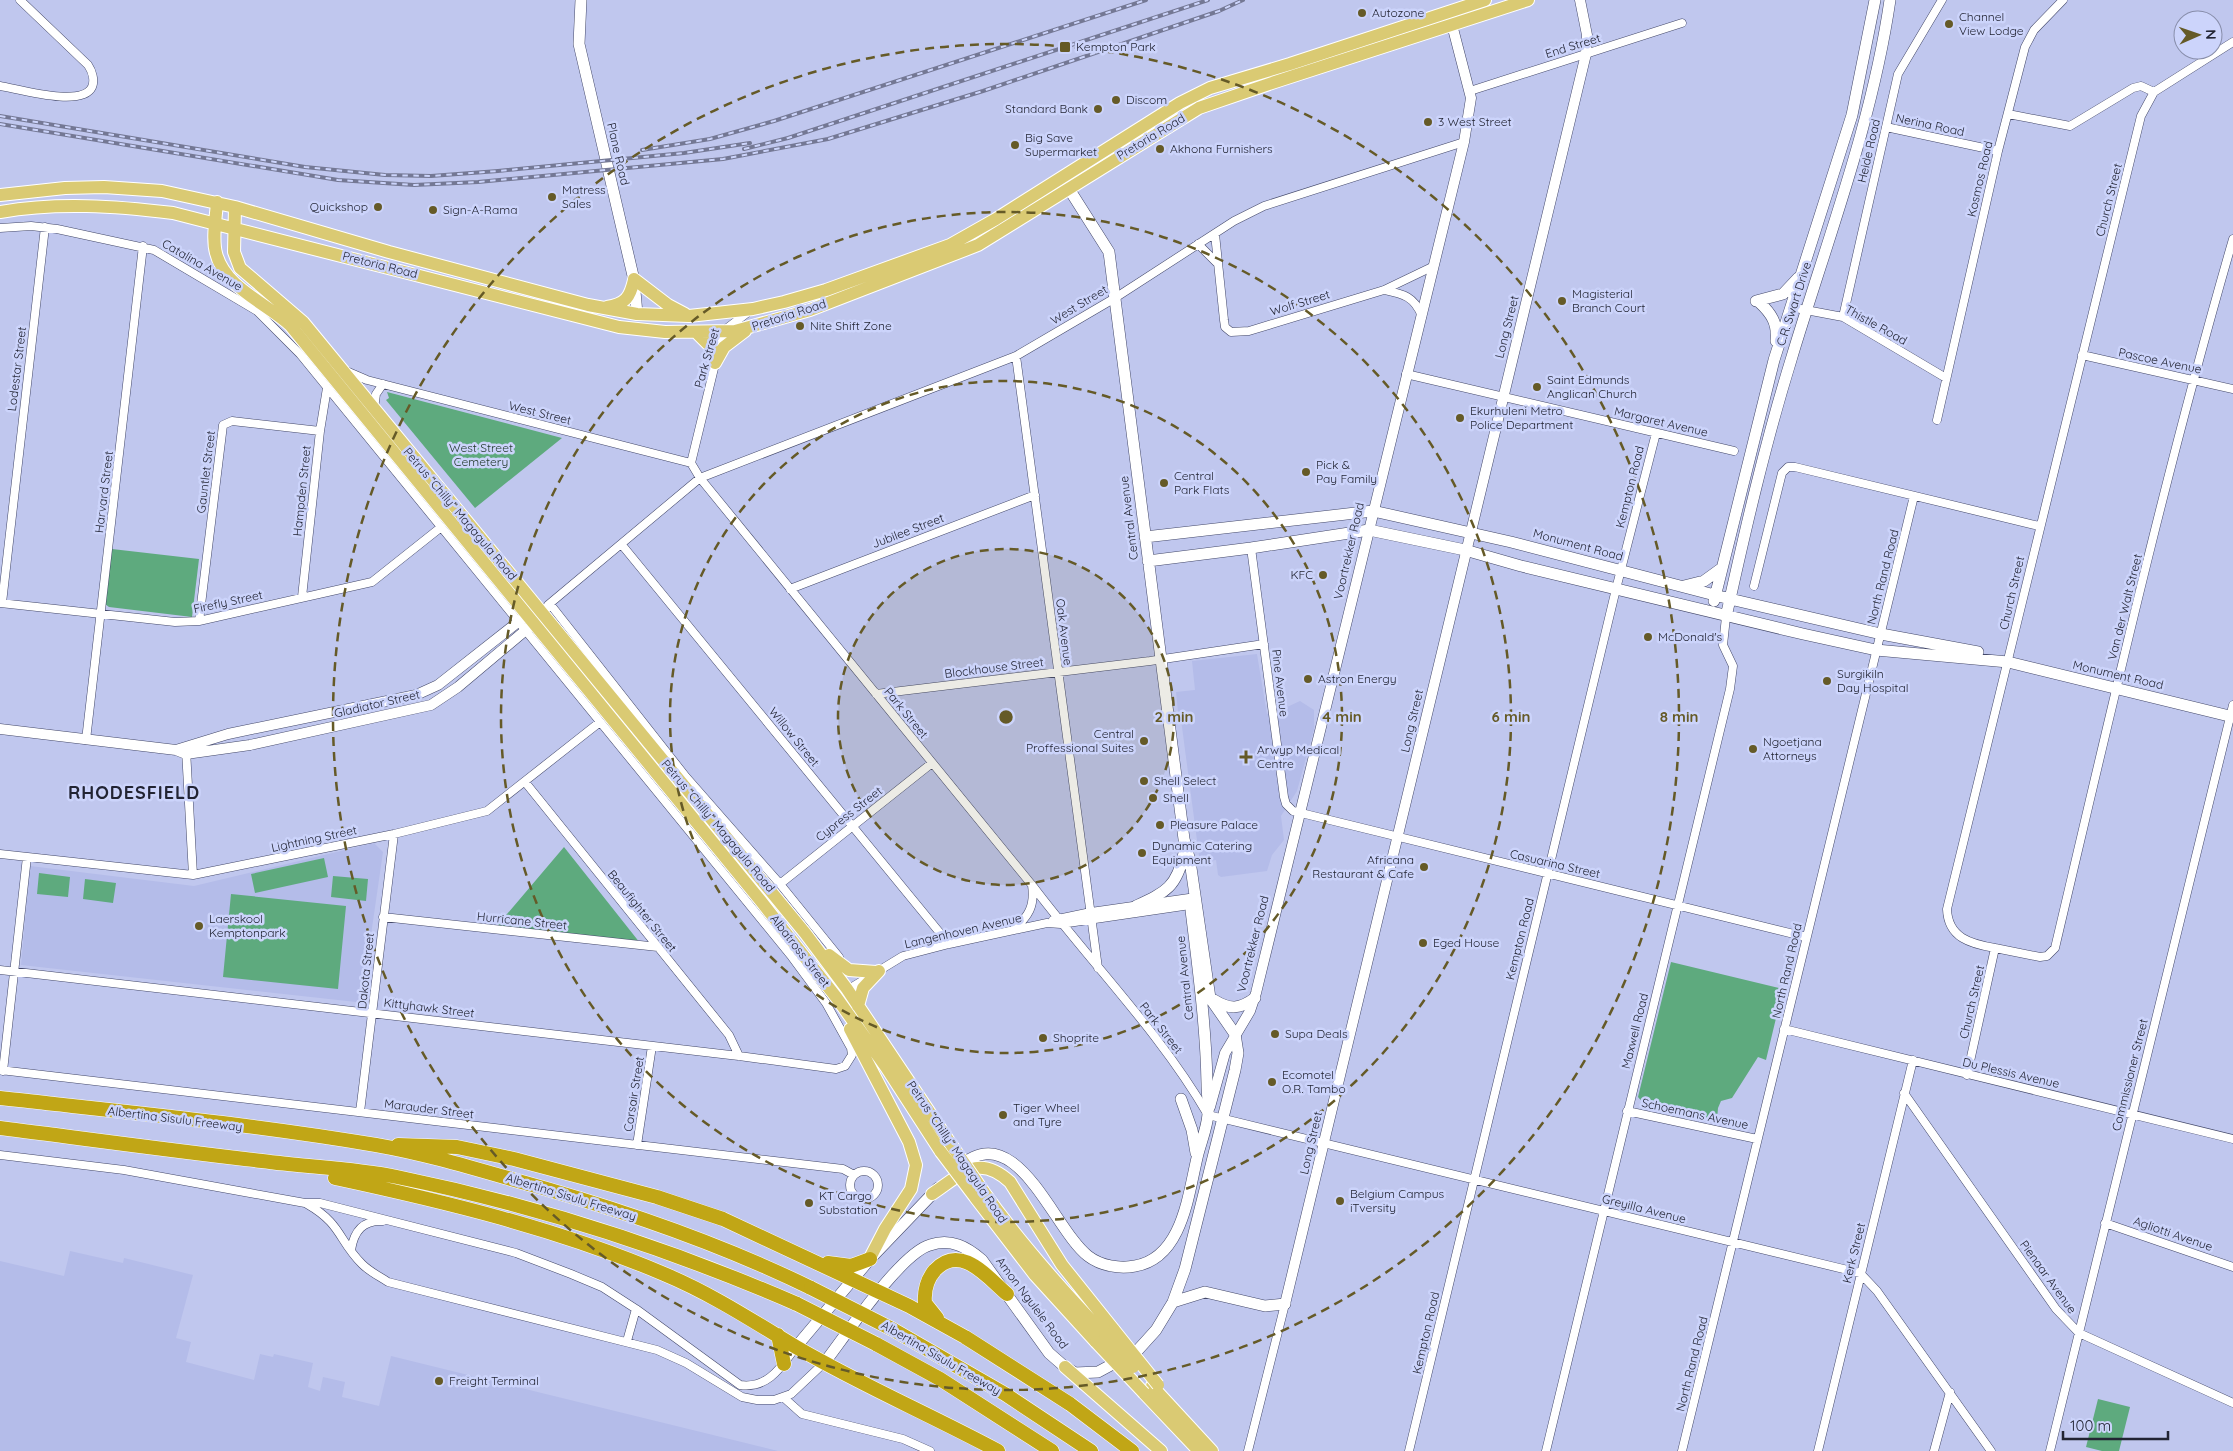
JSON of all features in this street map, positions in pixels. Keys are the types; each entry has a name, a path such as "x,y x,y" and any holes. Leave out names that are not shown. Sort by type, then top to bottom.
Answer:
{"highway":[{"name":"Albertina Sisulu Freeway","path":"0,1098 301,1134 378,1146 447,1160 589,1201 678,1230 749,1258 811,1288 892,1329 1005,1394 1091,1451"},
{"name":"Albertina Sisulu Freeway","path":"0,1128 394,1176 490,1197 569,1219 736,1278 797,1304 940,1379 1052,1451"},
{"path":"378,1146 418,1144 457,1147 560,1169 657,1197 723,1219 878,1292 965,1337"},
{"path":"260,1161 489,1213 566,1236 665,1274 713,1298 796,1347 998,1451"},
{"path":"812,1260 851,1266 870,1259"},
{"path":"1007,1294 984,1272 969,1262 953,1260 933,1272 925,1291 928,1308 935,1317 1070,1404 1132,1451"},
{"path":"778,1336 784,1364"}],"main road":[{"name":"Plane Road","path":"581,0 579,44 634,279 637,314"},
{"name":"Pretoria Road","path":"0,212 63,206 126,207 173,213 215,222 234,229 252,232 619,327 665,332 724,332 751,328 810,310 955,256 978,245 1065,182 1180,104 1210,88 1290,64 1485,0"},
{"name":"Pretoria Road","path":"0,195 65,188 128,187 162,191 217,202 389,252 602,308 637,314 689,316 753,309 826,290 950,245 1199,108 1528,0"},
{"name":"C.R. Swart Drive","path":"1711,612 1774,360 1852,114 1875,0"},
{"name":"C.R. Swart Drive","path":"1726,617 1777,410 1865,122 1882,56 1890,0"},
{"name":"Central Avenue","path":"1065,182 1108,250 1193,901 1207,1060 1208,1115"},
{"path":"215,222 217,202"},
{"name":"Petrus “Chilly” Magagula Road","path":"235,207 234,252 243,271 287,306 343,370 840,995 858,1006 946,1137 979,1194 1035,1275 1105,1336 1206,1448"},
{"name":"Petrus “Chilly” Magagula Road","path":"215,222 215,252 224,271 237,285 283,318 297,333 805,932 840,995 941,1152 979,1194"},
{"path":"234,252 240,241 252,232"},
{"path":"382,266 389,252"},
{"path":"1774,360 1776,327 1770,312 1757,302 1783,294 1802,274"},
{"path":"602,308 615,306 628,299 634,279 668,305 689,316"},
{"path":"619,327 631,323 637,314 649,324 665,332"},
{"path":"715,363 728,343 751,328"},
{"path":"697,333 712,348 715,363"},
{"name":"Monument Road","path":"1145,537 1373,511 1469,532 1716,596 1881,634 1985,653 2003,661"},
{"name":"Monument Road","path":"1148,561 1369,530 1465,550 1726,617 1876,650 2003,661 2116,689 2232,712"},
{"path":"1680,586 1704,581 1722,568"},
{"name":"Central Avenue","path":"1184,839 1184,854 1193,901"},
{"path":"1136,906 1161,894 1176,881 1184,854"},
{"path":"1193,901 1210,998 1235,1034 1238,1053 1222,1119"},
{"path":"805,932 840,966 854,971 878,971"},
{"path":"858,1006 863,988 878,971"},
{"path":"840,995 843,1016 910,1142 916,1165 911,1189 885,1229 870,1259"},
{"path":"1210,998 1226,1008 1246,1004 1255,998"},
{"path":"1181,1099 1191,1124 1197,1157"},
{"path":"796,1347 870,1259 932,1194 970,1158 989,1154 999,1156 1023,1171 1079,1248 1090,1257 1104,1264 1118,1267 1135,1266 1148,1262 1166,1250 1176,1235 1192,1184 1208,1115"},
{"name":"Amon Ngulele Road","path":"825,1362 878,1292 914,1253 928,1245 943,1242 958,1244 971,1250 982,1260 1049,1353 1065,1367 1075,1373 1086,1374 1098,1372 1115,1365 1137,1351 1156,1330 1173,1302 1185,1268 1222,1119"},
{"path":"932,1194 975,1168 986,1167 998,1172 1010,1182 1105,1336 1151,1388"},
{"path":"1173,1302 1205,1292 1266,1306 1285,1304"},
{"path":"1065,1367 1161,1451"}],"street":[{"path":"0,86 70,98 82,96 89,91 93,83 90,68 20,0"},
{"name":"Long Street","path":"1249,1448 1586,54 1588,35 1580,0"},
{"name":"Heide Road","path":"1843,317 1886,127 1902,66 1942,0"},
{"name":"Kosmos Road","path":"1937,420 1998,151 2028,38 2063,0"},
{"name":"Voortrekker Road","path":"1235,1034 1246,1020 1255,998 1464,142 1470,104 1470,91 1448,12"},
{"name":"End Street","path":"1470,91 1682,22"},
{"path":"2008,114 2070,126 2133,88 2141,86 2154,92 2233,42"},
{"name":"Church Street","path":"1967,1075 1995,948 1961,938 1949,924 1947,909 2003,661 2039,526 2141,116 2154,92"},
{"name":"Nerina Road","path":"1886,127 1998,151"},
{"name":"West Street","path":"700,478 1016,356 1115,298 1198,244 1264,206 1464,142"},
{"name":"Catalina Avenue","path":"0,228 45,227 143,246 163,255 222,289 268,319 300,354 327,388"},
{"name":"Lodestar Street","path":"1,603 45,227"},
{"path":"1215,234 1217,263"},
{"name":"Van der Walt Street","path":"1995,948 2040,957 2047,956 2055,948 2192,379 2233,239"},
{"path":"1198,244 1217,263"},
{"name":"Harvard Street","path":"86,740 143,246"},
{"name":"Wolf Street","path":"1217,263 1225,327 1231,332 1243,332 1384,290 1434,266"},
{"path":"1384,290 1401,293 1412,298 1422,316"},
{"name":"Thistle Road","path":"1790,307 1843,317 1946,378"},
{"name":"Park Street","path":"753,309 735,320 724,332 691,463 700,478 1032,885 1183,1074 1208,1115"},
{"name":"Pascoe Avenue","path":"2082,355 2233,389"},
{"name":"Oak Avenue","path":"1016,356 1098,969"},
{"name":"West Street","path":"343,370 367,380 691,463"},
{"name":"Margaret Avenue","path":"1406,374 1503,395 1734,451"},
{"path":"375,411 374,397 384,384"},
{"name":"Hampden Street","path":"302,597 320,431 327,388"},
{"name":"Albatross Street","path":"327,388 440,528 536,615 780,884 842,962 853,967"},
{"name":"Gauntlet Street","path":"200,621 223,425 232,421 320,431"},
{"name":"Kempton Road","path":"1409,1451 1620,571 1656,433"},
{"path":"1754,586 1782,473 1785,468 1794,466 2039,526"},
{"name":"Gladiator Street","path":"0,729 183,750 250,745 421,708 435,703 483,667 536,615 700,478"},
{"name":"Jubilee Street","path":"790,589 1035,495"},
{"name":"North Rand Road","path":"1682,1451 1914,496"},
{"name":"Firefly Street","path":"1,603 175,622 200,621 372,582 440,528"},
{"name":"Willow Street","path":"622,545 949,944"},
{"name":"Pine Avenue","path":"1251,548 1284,798 1289,808 1299,814"},
{"name":"Albatross Street","path":"536,615 600,722 821,996 851,1048 851,1059"},
{"name":"Gladiator Street","path":"183,750 247,730 416,695 438,684 474,656 536,615"},
{"name":"Maxwell Road","path":"1546,1451 1733,672 1733,666 1724,645 1726,617"},
{"name":"Blockhouse Street","path":"876,694 1161,659 1264,644"},
{"path":"474,656 483,667"},
{"path":"416,695 421,708"},
{"name":"Commissioner Street","path":"2050,1451 2232,712"},
{"name":"Lightning Street","path":"0,854 193,875 394,834 481,813 525,782 600,722"},
{"path":"247,730 250,745"},
{"path":"183,750 193,875"},
{"name":"Cypress Street","path":"780,884 932,763"},
{"name":"Beaufighter Street","path":"525,782 729,1035 739,1056"},
{"name":"Casuarina Street","path":"1299,814 1678,904 1806,937"},
{"name":"Dakota Street","path":"360,1112 394,834"},
{"path":"2,1070 27,857"},
{"path":"1014,930 1033,908 1032,885"},
{"name":"Langenhoven Avenue","path":"840,995 903,956 949,944 1059,921 1193,901"},
{"name":"Langenhoven Avenue","path":"1092,916 1136,906 1193,901"},
{"name":"Hurricane Street","path":"383,917 658,947"},
{"name":"Kittyhawk Street","path":"0,970 739,1056 836,1069 845,1066 851,1059"},
{"name":"Du Plessis Avenue","path":"1784,1029 2233,1139"},
{"path":"1208,1115 1225,1052 1235,1034"},
{"name":"Corsair Street","path":"637,1145 652,1046"},
{"name":"Kerk Street","path":"1818,1451 1904,1093 1914,1060"},
{"name":"Marauder Street","path":"2,1070 843,1169 854,1175"},
{"name":"Pienaar Avenue","path":"1904,1093 2056,1309 2079,1333 2233,1403"},
{"name":"Schoemans Avenue","path":"1627,1111 1757,1139"},
{"name":"Greyilla Avenue","path":"1208,1115 1473,1181 1604,1210 1860,1274"},
{"path":"0,1155 124,1170 305,1203 320,1203 516,1253 602,1288 636,1310 740,1385 758,1385 776,1373 796,1347"},
{"path":"305,1203 330,1219 351,1250 370,1272 397,1285 657,1350 686,1363 749,1400 783,1398 805,1383 825,1362"},
{"path":"351,1250 355,1234 366,1223 374,1220 400,1222"},
{"name":"Agliotti Avenue","path":"2105,1223 2233,1267"},
{"path":"1860,1274 1877,1291 1992,1451"},
{"path":"627,1341 636,1310"},
{"path":"1934,1451 1950,1392"},
{"path":"783,1398 802,1414 903,1439 930,1451"}],"shaded area":[{"name":"Arwyp Medical Centre","path":"1257,654 1267,714 1283,713 1287,707 1300,701 1314,710 1314,729 1297,791 1281,816 1284,840 1272,855 1267,871 1221,877 1218,875 1216,860 1200,863 1176,692 1195,690 1192,661"},
{"name":"Laerskool Kemptonpark","path":"374,843 383,852 362,997 356,1002 21,965 30,866 194,886"},
{"path":"70,1251 123,1263 124,1258 193,1275 176,1338 191,1342 186,1362 254,1380 260,1354 273,1357 274,1354 313,1363 308,1387 320,1391 323,1377 345,1382 342,1397 379,1406 391,1356 778,1451 0,1451 0,1261 64,1276"}],"green space":[{"name":"West Street Cemetery","path":"387,392 562,438 475,508 386,400 389,398"},
{"path":"112,549 199,559 192,617 109,607 105,604"},
{"path":"564,847 644,948 496,927"},
{"path":"324,858 328,877 255,893 251,874"},
{"path":"39,873 70,877 68,897 37,894"},
{"path":"333,876 368,879 366,901 331,897"},
{"path":"85,879 116,883 113,903 83,899"},
{"path":"231,894 346,906 338,989 223,977"},
{"path":"1671,962 1783,989 1766,1060 1758,1057 1732,1098 1721,1101 1717,1120 1644,1104 1638,1097"},
{"path":"2098,1399 2130,1407 2119,1451 2102,1451 2086,1447"}],"railway":[{"path":"642,150 710,139 774,121 1146,0"},
{"path":"744,149 788,138 1208,0"},
{"path":"0,124 338,180 414,185 478,182 723,159 828,139 983,91 1219,11 1243,0"},
{"path":"0,116 305,167 385,175 431,176 498,171 684,153 750,143"}],"place":[{"name":"Autozone","path":"1362,13"},
{"name":"Channel View Lodge","path":"1949,24"},
{"name":"Kempton Park","path":"1065,47"},
{"name":"Discom","path":"1116,100"},
{"name":"Standard Bank","path":"1098,109"},
{"name":"3 West Street","path":"1428,122"},
{"name":"Big Save Supermarket","path":"1015,145"},
{"name":"Akhona Furnishers","path":"1160,149"},
{"name":"Matress Sales","path":"552,197"},
{"name":"Quickshop","path":"378,207"},
{"name":"Sign-A-Rama","path":"433,210"},
{"name":"Magisterial Branch Court","path":"1562,301"},
{"name":"Nite Shift Zone","path":"800,326"},
{"name":"Saint Edmunds Anglican Church","path":"1537,387"},
{"name":"Ekurhuleni Metro Police Department","path":"1460,418"},
{"name":"Pick & Pay Family","path":"1306,472"},
{"name":"Central Park Flats","path":"1164,483"},
{"name":"KFC","path":"1323,575"},
{"name":"McDonald's","path":"1648,637"},
{"name":"Astron Energy","path":"1308,679"},
{"name":"Surgikiln Day Hospital","path":"1827,681"},
{"name":"Central Proffessional Suites","path":"1144,741"},
{"name":"Ngoetjana Attorneys","path":"1753,749"},
{"name":"Arwyp Medical Centre","path":"1246,757"},
{"name":"Shell Select","path":"1144,781"},
{"name":"Shell","path":"1153,798"},
{"name":"Pleasure Palace","path":"1160,825"},
{"name":"Dynamic Catering Equipment","path":"1142,853"},
{"name":"Africana Restaurant & Cafe","path":"1424,867"},
{"name":"Laerskool Kemptonpark","path":"199,926"},
{"name":"Eged House","path":"1423,943"},
{"name":"Supa Deals","path":"1275,1034"},
{"name":"Shoprite","path":"1043,1038"},
{"name":"Ecomotel O.R. Tambo","path":"1272,1082"},
{"name":"Tiger Wheel and Tyre","path":"1003,1115"},
{"name":"Belgium Campus iTversity","path":"1340,1201"},
{"name":"KT Cargo Substation","path":"809,1203"},
{"name":"Freight Terminal","path":"439,1381"}],"district":[{"name":"RHODESFIELD","path":"134,793"}]}
